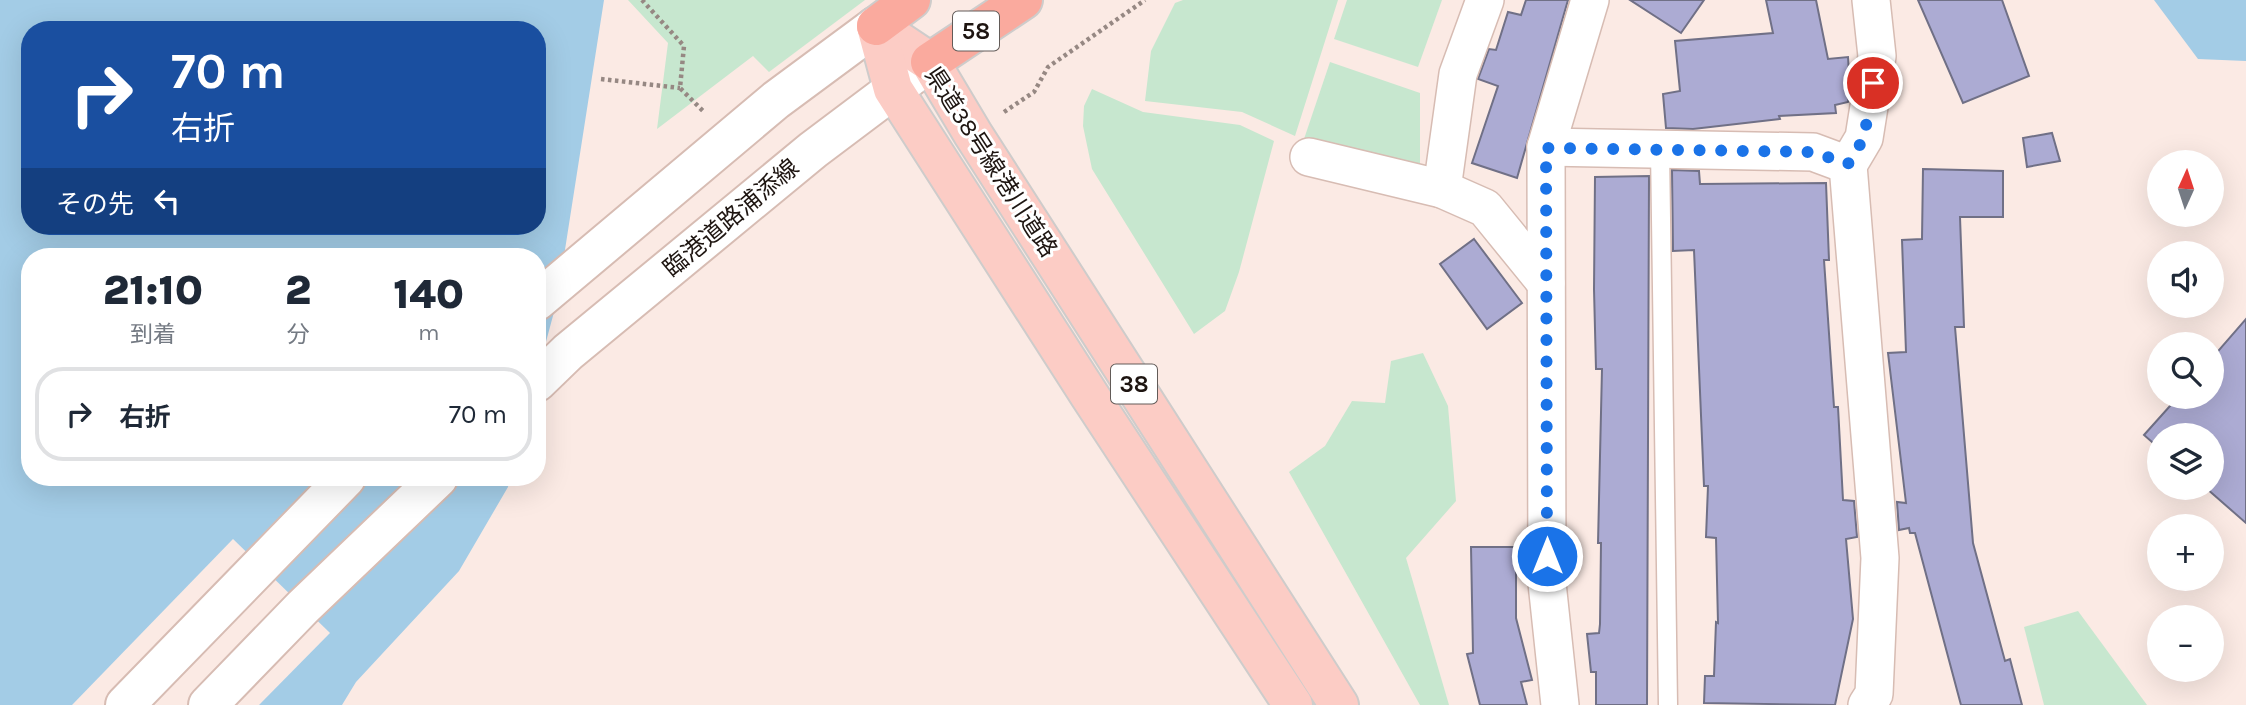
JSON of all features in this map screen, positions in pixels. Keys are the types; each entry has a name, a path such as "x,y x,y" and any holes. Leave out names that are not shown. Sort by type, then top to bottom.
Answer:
{"highway":[{"name":"58","path":"930,62 1023,0"}],"main road":[{"name":"県道38号線港川道路","path":"898,8 973,134 1339,705"},
{"name":"県道38号線港川道路","path":"898,8 893,89 1293,705"}],"street":[{"path":"1442,189 1458,74 1485,0"},
{"path":"1560,705 1547,583 1546,148 1590,0"},
{"path":"1867,705 1874,694 1880,558 1848,164 1864,138 1877,56 1871,0"},
{"path":"546,293 776,100 898,8"},
{"name":"臨港道路浦添線","path":"546,373 568,352 759,194 930,62"},
{"path":"1546,148 1813,152 1848,164"},
{"path":"1309,157 1442,189 1485,208 1546,284"},
{"path":"125,705 338,486"},
{"path":"208,705 303,607 430,486"}],"lane":[{"path":"1660,149 1668,705"}],"path":[{"path":"642,0 684,46 680,88"},
{"path":"1002,113 1034,92 1048,67 1145,0"},
{"path":"601,79 680,88 706,115"}],"green space":[{"path":"628,0 865,0 769,72 753,56 657,129 668,43"},
{"path":"1183,0 1338,0 1295,136 1242,112 1145,101 1151,51 1175,3"},
{"path":"1347,0 1442,0 1418,67 1334,39"},
{"path":"1330,62 1420,93 1420,169 1304,139"},
{"path":"1092,89 1143,112 1240,125 1274,141 1239,272 1225,311 1194,334 1092,169 1083,126 1084,106"},
{"path":"1423,353 1448,406 1456,501 1406,558 1449,705 1420,705 1289,472 1325,446 1352,401 1385,403 1391,361"},
{"path":"2078,611 2147,705 2044,705 2024,627"}],"water":[{"path":"0,0 604,0 557,301 546,342 546,248 21,248 21,486 508,486 459,571 356,682 342,705 0,705"},
{"path":"2154,0 2246,0 2246,61 2198,59"}],"pier":[{"path":"233,539 330,633 259,705 72,705"}],"building":[{"path":"1526,0 1568,0 1517,178 1472,163 1498,86 1478,79 1489,49 1496,50 1508,12 1521,15"},
{"path":"1630,0 1704,0 1681,33"},
{"path":"1766,0 1816,0 1828,59 1848,57 1848,102 1835,105 1836,113 1779,116 1780,119 1693,129 1666,128 1663,94 1680,91 1675,41 1773,33"},
{"path":"1918,0 2002,0 2029,76 1963,103"},
{"path":"2052,133 2060,161 2027,167 2023,138"},
{"path":"1923,169 2003,171 2003,217 1960,217 1964,327 1955,327 1973,543 2005,661 2010,659 2022,705 1961,705 1915,533 1910,533 1909,528 1899,530 1897,502 1906,503 1888,353 1906,352 1902,240 1922,239"},
{"path":"1672,170 1699,171 1700,184 1826,183 1829,260 1824,260 1834,407 1838,407 1843,500 1854,501 1857,537 1846,539 1853,619 1835,705 1704,703 1705,676 1714,676 1716,622 1718,623 1716,538 1706,537 1708,486 1704,486 1694,250 1673,251"},
{"path":"1649,176 1647,705 1596,705 1596,672 1591,672 1587,634 1599,633 1600,624 1601,543 1598,543 1602,369 1596,369 1595,177"},
{"path":"1474,239 1522,303 1487,329 1440,264"},
{"path":"2246,319 2246,523 2220,500 2224,500 2224,423 2155,423 2167,409 2224,409 2224,344"},
{"path":"1471,547 1516,547 1516,618 1532,680 1521,682 1527,705 1480,705 1467,654 1473,653"}],"route":[{"path":"1547,556 1546,148 1813,152 1848,164 1864,138 1873,83"}]}
